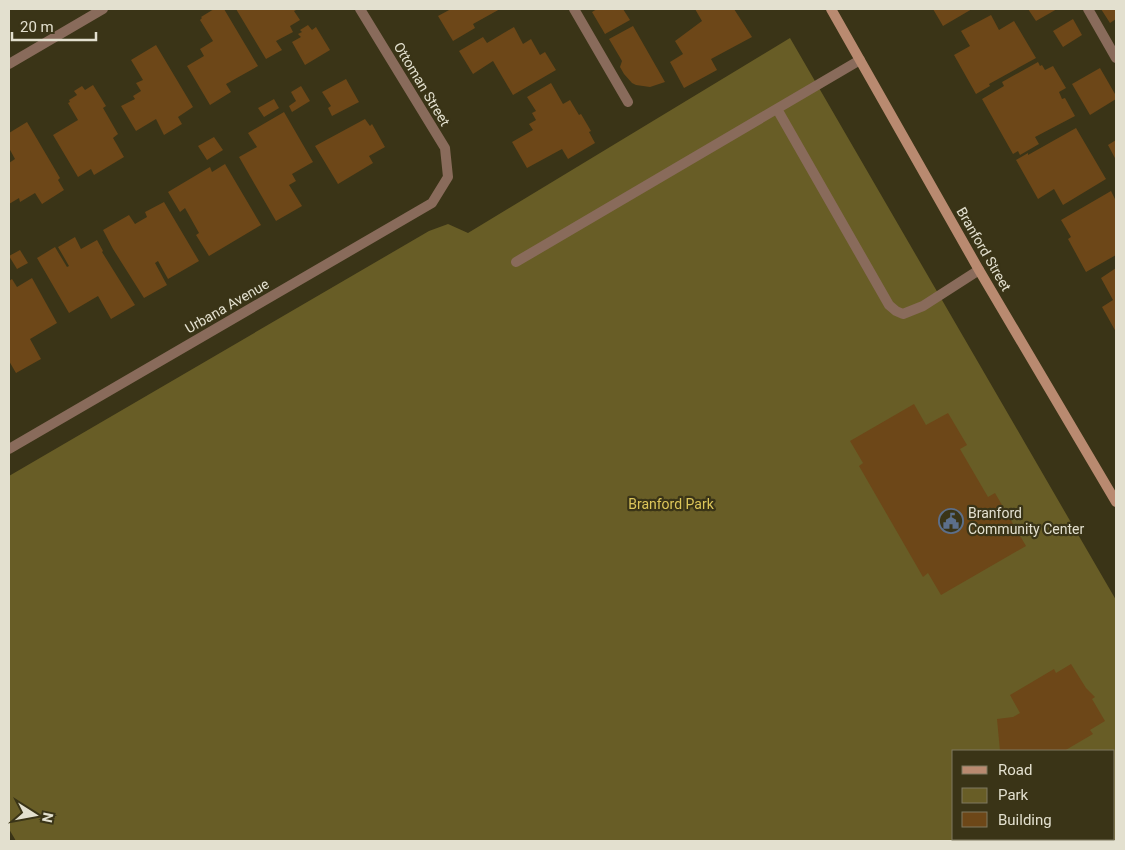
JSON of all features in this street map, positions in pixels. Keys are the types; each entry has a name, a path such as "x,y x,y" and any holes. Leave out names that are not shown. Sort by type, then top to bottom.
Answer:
{"main road":[{"name":"Branford Street","path":"831,9 979,270 1116,502"}],"street":[{"path":"9,64 103,9"},
{"name":"Ottoman Street","path":"360,9 445,148 448,177"},
{"path":"574,9 628,102"},
{"path":"1088,9 1116,58"},
{"path":"516,262 860,60"},
{"path":"777,109 889,305 896,311 903,314 923,306 979,270"},
{"name":"Urbana Avenue","path":"9,448 432,203 448,177"}],"green space":[{"name":"Branford Park","path":"790,38 1116,600 1116,841 16,841 9,829 9,476 429,231 448,224 468,233"}],"building":[{"path":"214,9 224,9 258,66 226,84 231,92 210,105 187,66 204,56 200,49 213,41 200,20 201,17"},
{"path":"236,9 298,9 294,11 300,20 290,26 293,32 276,41 282,50 266,59"},
{"path":"451,9 500,9 473,24 475,28 453,41 438,16"},
{"path":"597,9 623,9 630,20 605,34 592,12"},
{"path":"695,9 734,9 752,37 711,59 717,70 684,88 670,62 683,54 675,41 702,21"},
{"path":"933,9 972,9 943,26"},
{"path":"1028,9 1057,9 1036,21"},
{"path":"1101,9 1116,9 1116,19 1110,23"},
{"path":"991,15 999,30 1014,21 1036,58 989,84 990,86 976,94 954,55 970,46 961,31"},
{"path":"1073,19 1082,35 1063,47 1053,31"},
{"path":"308,25 312,30 316,27 330,50 305,65 292,42 301,37 298,34 302,32 300,30"},
{"path":"633,26 665,82 650,87 636,85 624,74 620,67 622,61 609,39"},
{"path":"514,27 523,44 531,39 540,55 545,52 556,70 513,95 493,61 473,74 459,51 483,37 487,43"},
{"path":"156,45 193,107 178,117 182,124 164,135 156,119 136,131 121,106 135,99 133,96 141,91 136,83 143,80 131,60"},
{"path":"1038,62 1045,70 1053,66 1066,88 1059,92 1062,99 1065,98 1075,116 1035,137 1039,144 1020,155 1018,151 1013,154 982,99 1004,86 1002,82"},
{"path":"1100,68 1116,93 1116,99 1090,115 1072,84"},
{"path":"346,79 359,102 332,116 328,108 331,106 322,92"},
{"path":"551,83 563,104 570,100 579,115 581,114 591,131 589,132 595,143 568,159 562,149 527,168 512,142 533,130 529,124 536,120 532,113 536,111 527,97"},
{"path":"93,85 106,106 103,108 118,134 113,138 124,157 94,175 91,169 78,177 53,135 78,120 68,103 70,102 69,100 77,95 74,91 82,86 85,90"},
{"path":"301,86 310,101 292,112 289,106 296,101 291,92"},
{"path":"274,99 279,108 264,117 258,108"},
{"path":"284,112 313,162 292,174 296,181 289,185 302,206 276,221 239,157 257,147 248,133"},
{"path":"365,119 370,126 372,124 385,147 369,156 373,163 338,184 315,146"},
{"path":"27,122 60,178 58,180 64,190 42,204 35,193 20,202 19,198 9,204 9,163 15,159 9,148 9,133"},
{"path":"1076,128 1106,179 1063,205 1054,189 1038,199 1016,160"},
{"path":"214,137 223,150 207,160 198,146"},
{"path":"1116,140 1116,160 1108,145"},
{"path":"225,164 261,225 209,256 196,235 199,233 185,208 180,212 168,192 210,167 212,172"},
{"path":"1111,191 1116,201 1116,255 1086,272 1068,239 1071,237 1061,220"},
{"path":"164,202 199,261 168,279 158,261 155,263 167,285 144,298 103,230 129,215 135,224 147,217 145,212"},
{"path":"75,237 81,249 97,240 102,252 135,305 111,319 98,296 69,313 37,258 55,247 67,267 69,266 58,247"},
{"path":"20,250 28,263 17,269 9,256"},
{"path":"1116,268 1116,332 1102,307 1113,300 1101,278"},
{"path":"32,278 57,323 30,339 41,359 16,373 9,361 9,281 12,279 17,287"},
{"name":"Branford Community Center","path":"914,404 926,425 948,413 967,445 960,449 988,497 995,493 1026,546 941,595 928,573 923,577 859,466 863,463 850,441"},
{"path":"1071,664 1086,688 1095,697 1092,699 1105,721 1090,730 1093,734 1066,750 1000,750 997,719 1013,717 1020,713 1010,695 1054,669 1056,673"}],"place":[{"name":"Branford Community Center","path":"951,521"}]}
